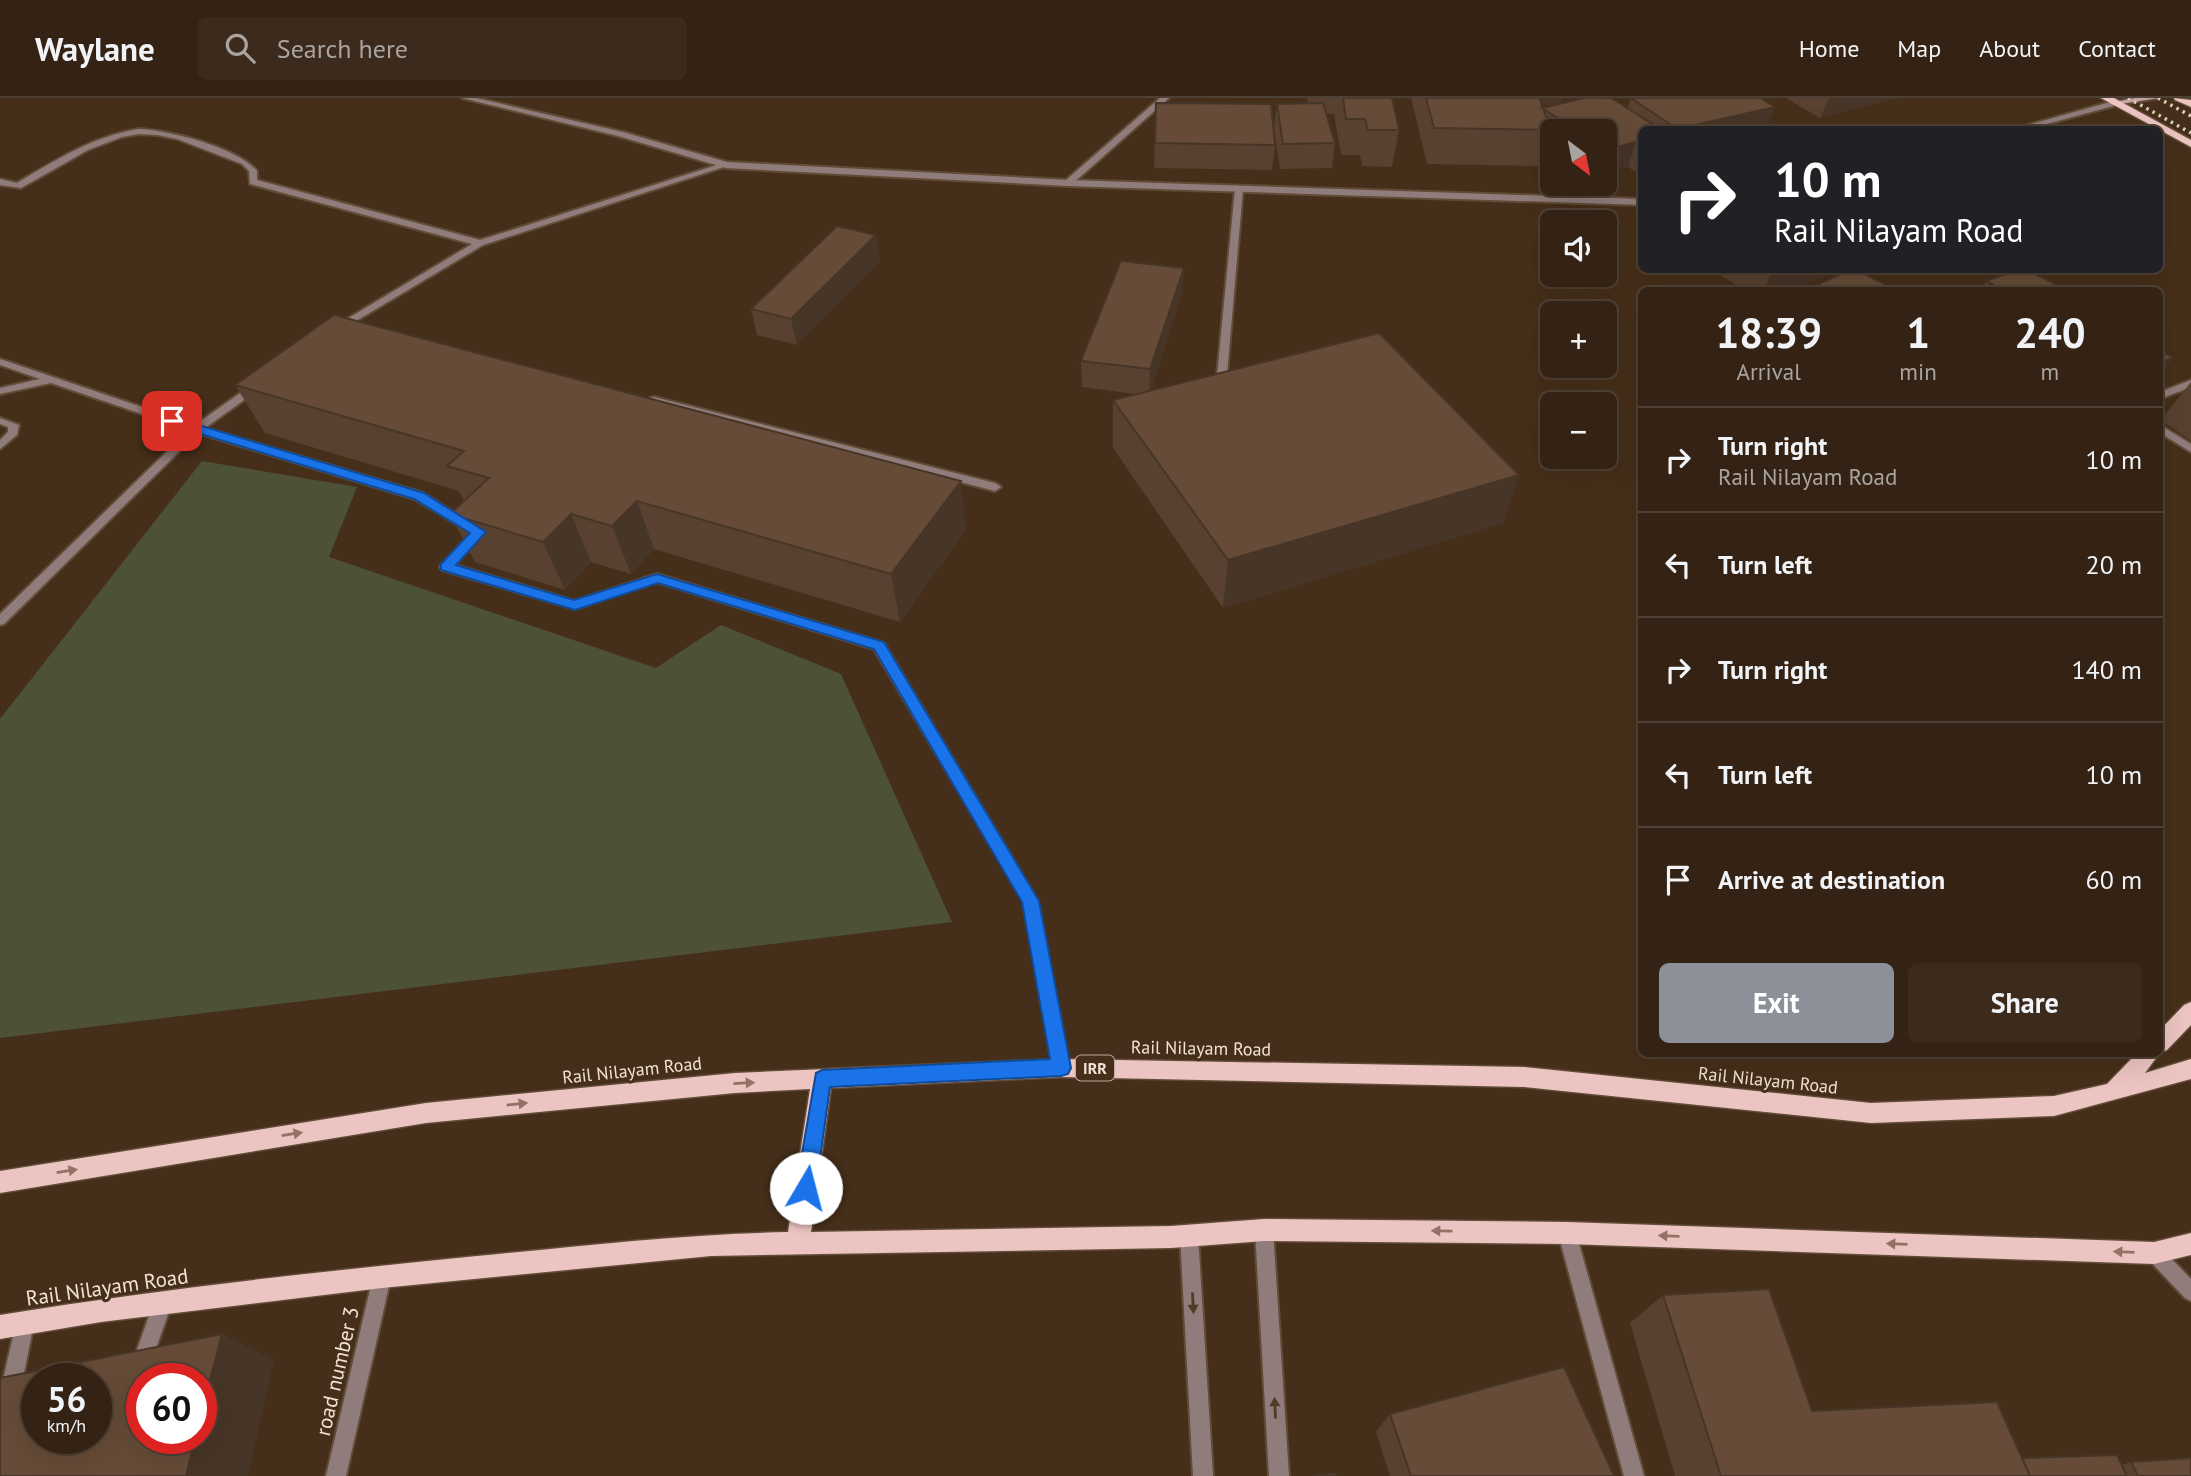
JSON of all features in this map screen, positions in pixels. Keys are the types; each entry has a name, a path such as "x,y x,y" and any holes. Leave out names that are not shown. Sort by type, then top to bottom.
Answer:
{"main road":[{"path":"2179,98 2191,104"},
{"path":"2110,100 2158,126"},
{"path":"2163,129 2191,144"},
{"path":"2163,1040 2191,1011"},
{"path":"2113,1093 2146,1057"},
{"name":"Rail Nilayam Road","path":"0,1182 426,1113 735,1083 1061,1068 1524,1076 1871,1113 2054,1106 2113,1093 2191,1069"},
{"path":"798,1243 822,1079"},
{"name":"Rail Nilayam Road","path":"0,1326 101,1310 382,1277 711,1245 1189,1235 1264,1230 1567,1233 2154,1254 2191,1244"}],"street":[{"path":"466,98 620,134 726,165 1068,183 1638,202"},
{"path":"1068,183 1165,98"},
{"path":"2027,126 2110,100 2155,98"},
{"path":"0,182 18,186 108,137 146,131 161,133 245,162 253,171 253,182 480,243"},
{"path":"326,337 348,321 480,243 726,165"},
{"path":"1221,386 1239,189"},
{"path":"348,321 361,325"},
{"path":"0,362 197,429 419,496 479,532 446,567 575,605 657,579 879,646 1031,901 1061,1068"},
{"path":"0,621 197,429 272,375"},
{"path":"0,391 51,380"},
{"path":"2163,395 2191,383"},
{"path":"644,397 995,487"},
{"path":"0,421 14,425 13,433 0,446"},
{"path":"2163,430 2191,449"},
{"path":"1264,1230 1279,1476"},
{"path":"1567,1233 1634,1476"},
{"path":"1189,1235 1203,1476"},
{"path":"2154,1254 2191,1292"},
{"name":"road number 3","path":"336,1476 382,1277"},
{"path":"141,1363 163,1303"},
{"path":"6,1416 25,1322"}],"green space":[{"path":"202,461 357,487 329,557 656,668 721,625 841,674 952,922 0,1038 0,719"}],"building":[{"path":"1343,98 1392,98 1399,130 1368,130 1365,119 1346,119"},
{"path":"1426,98 1539,98 1547,119 1540,119 1540,130 1434,128"},
{"path":"1584,98 1611,98 1656,126 1638,126 1638,143 1617,147 1617,119 1559,119 1542,108"},
{"path":"1631,98 1760,98 1775,107 1690,126 1673,126"},
{"path":"1156,103 1271,104 1275,145 1155,143"},
{"path":"1323,103 1335,143 1283,144 1277,104"},
{"path":"837,226 876,235 791,319 751,309"},
{"path":"1121,261 1184,268 1150,369 1081,361"},
{"path":"1843,273 1863,273 1890,287 1824,287 1818,284"},
{"path":"2008,273 2034,273 2061,287 1997,287 1986,281"},
{"path":"334,315 961,481 891,574 637,501 612,526 571,514 543,542 450,514 489,478 447,466 464,451 235,385"},
{"path":"1379,333 1519,475 1228,560 1113,400"},
{"path":"2163,352 2173,358 2163,362"},
{"path":"1769,1289 1812,1411 1997,1402 2030,1476 1721,1476 1663,1295"},
{"path":"222,1334 214,1363 126,1363 126,1454 191,1454 186,1476 0,1476 0,1378 21,1374 21,1454 112,1454 112,1363 76,1363"},
{"path":"1564,1367 1614,1476 1411,1476 1390,1414"},
{"path":"2117,1455 2127,1476 2030,1476 2022,1458"},
{"path":"2191,1458 2191,1476 2138,1476 2131,1462"},
{"path":"1335,1473 1336,1476 1313,1476"}],"railway":[{"path":"2128,98 2191,133"},
{"path":"2158,98 2191,116"}],"route":[{"path":"172,421 419,496 479,532 446,567 575,605 657,579 879,646 1031,901 1061,1068 822,1079 806,1188"}]}
